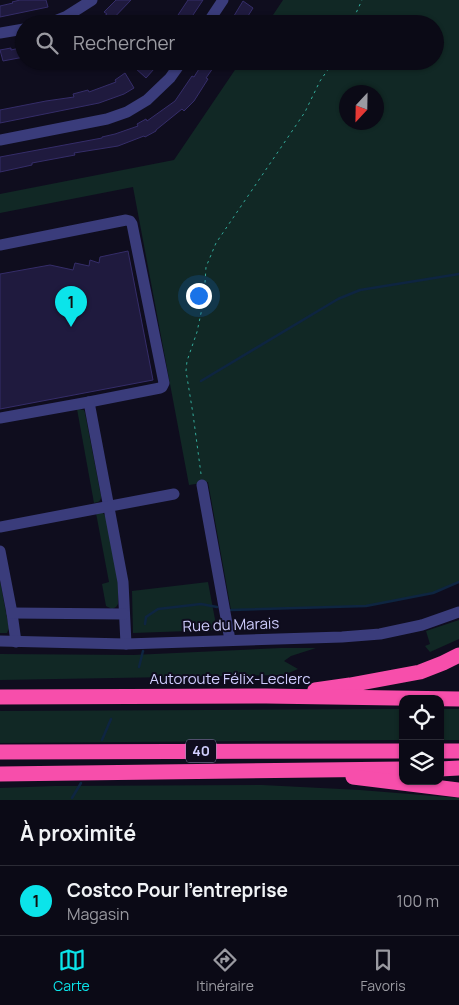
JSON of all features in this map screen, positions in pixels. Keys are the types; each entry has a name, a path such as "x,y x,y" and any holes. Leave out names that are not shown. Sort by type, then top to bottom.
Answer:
{"highway":[{"path":"266,696 350,685 420,672 459,655"},
{"name":"Autoroute Félix-Leclerc","path":"0,698 266,696 459,699"},
{"name":"40","path":"0,752 399,751"},
{"path":"444,751 459,751"},
{"path":"444,768 459,768"},
{"path":"5,773 399,769"},
{"path":"292,770 459,790"}],"street":[{"path":"69,15 92,0"},
{"path":"213,15 223,0"},
{"path":"0,33 15,30"},
{"path":"0,140 107,119 127,112 147,100 176,70"},
{"path":"0,245 126,220 130,221 164,383 160,388 0,418"},
{"path":"89,402 123,582 126,644"},
{"path":"202,485 230,640"},
{"path":"0,527 174,494"},
{"path":"0,551 16,642"},
{"path":"12,612 124,614"},
{"name":"Rue du Marais","path":"0,642 126,644 342,637 380,634 422,625 459,612"}],"path":[{"path":"355,15 362,0"},
{"path":"202,485 186,371 204,299 206,267 216,244 304,112 328,70"}],"green space":[{"path":"283,0 459,0 459,582 433,593 366,606 231,610 208,482 189,485 133,187 0,213 0,194 174,160 235,70 444,70 444,15 273,15"},
{"path":"77,409 84,410 85,413 101,496 99,501 94,503"},
{"path":"96,513 103,513 106,517 118,582 118,604 112,609 106,606 102,584 109,582"},
{"path":"0,581 9,628 7,633 0,633"},
{"path":"208,582 217,630 133,633 132,591"},
{"path":"459,620 459,639 430,652 425,646 430,644 426,631"},
{"path":"316,648 291,656 284,661 298,669 284,675 0,680 0,654 133,655"},
{"path":"399,709 399,740 0,743 0,711"},
{"path":"444,709 459,709 459,740 444,740"},
{"path":"262,785 360,790 459,798 459,800 0,800 0,788"}],"building":[{"path":"20,0 46,0 48,7 0,17 0,6"},
{"path":"116,0 131,0 117,15 106,15 107,14 104,12"},
{"path":"188,0 203,0 193,15 178,15"},
{"path":"243,1 253,8 249,15 234,15"},
{"path":"11,48 11,50 15,49 15,59 3,61 0,50"},
{"path":"137,70 153,70 146,78"},
{"path":"198,70 212,70 194,101 184,111 182,109 156,131 145,137 118,146 74,153 75,155 32,163 32,165 0,172 0,157 102,138 138,126 137,124 146,119 147,121 175,101 192,76 194,77"},
{"path":"125,73 134,88 124,94 99,103 0,123 0,110 74,97 73,94 88,90 89,92 116,82 115,80"},
{"path":"128,251 153,380 0,409 0,274 50,265 73,270 75,263 89,266 90,260 99,263 100,257"}],"waterway":[{"path":"201,381 338,299 360,290 459,274"},
{"path":"231,610 366,606 433,593 459,582"},
{"path":"145,624 146,617 158,609 201,604 217,607"},
{"path":"139,667 143,651"},
{"path":"102,740 111,719"},
{"path":"72,798 81,783"}],"place":[{"name":"Costco Pour l'entreprise","path":"71,327"}]}
